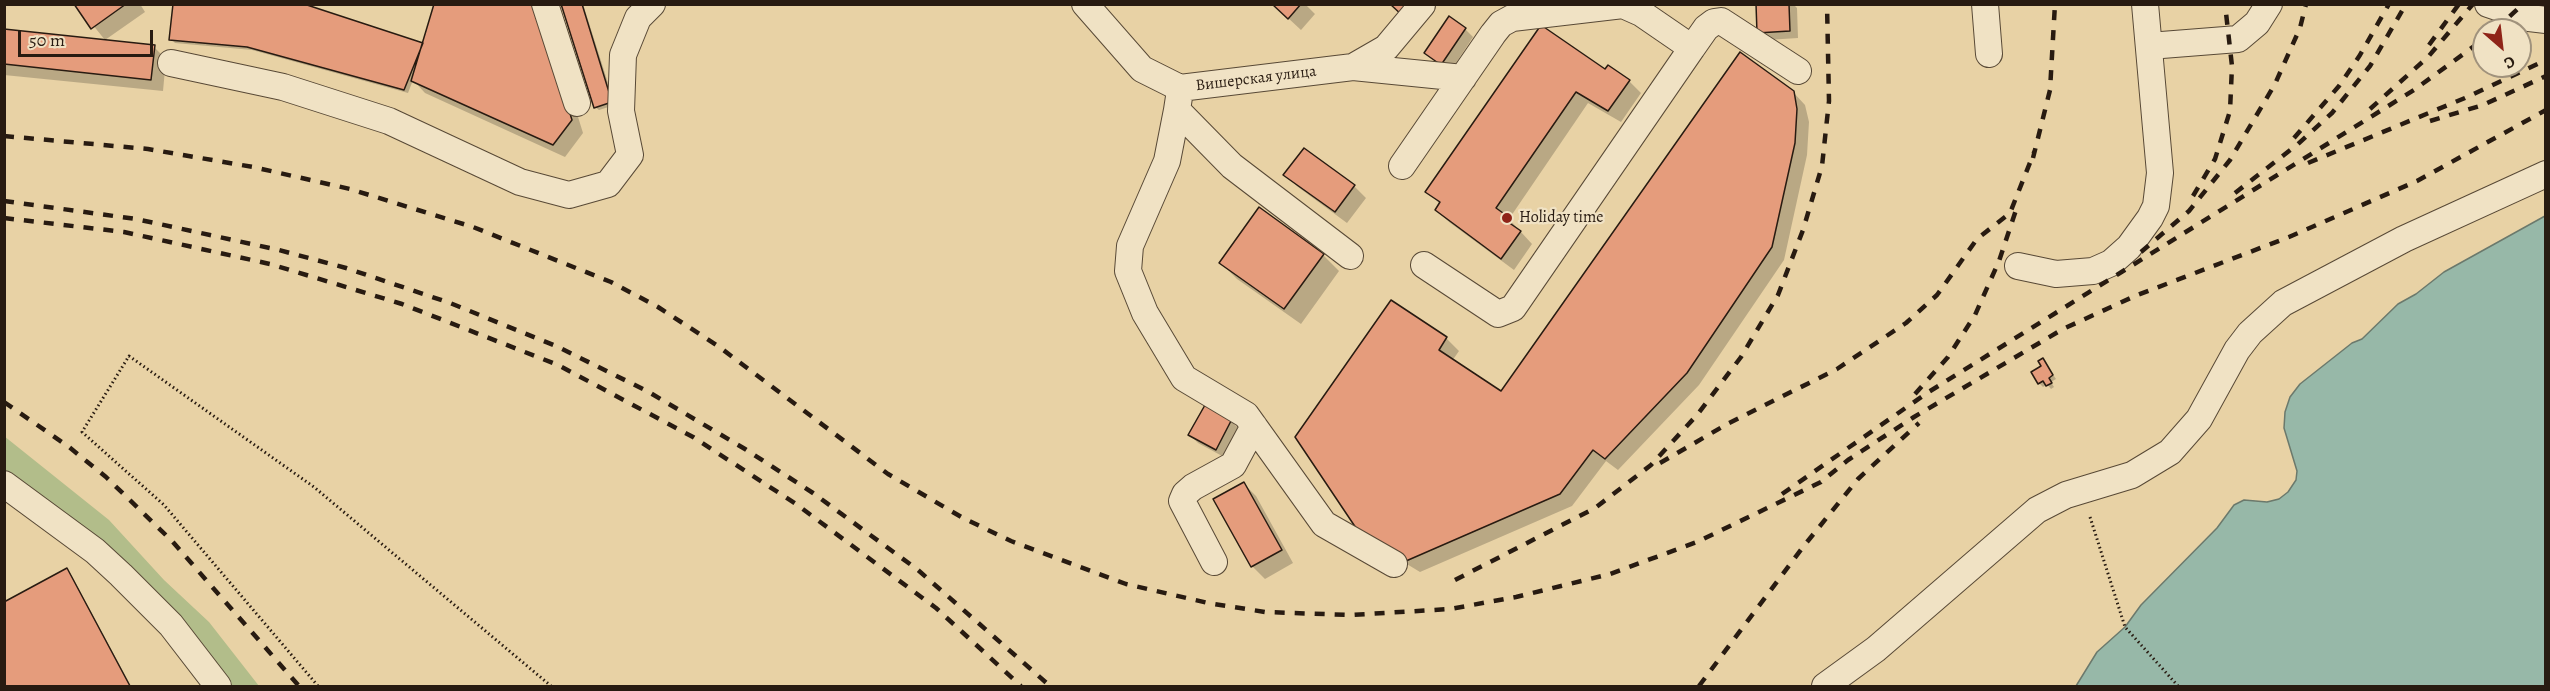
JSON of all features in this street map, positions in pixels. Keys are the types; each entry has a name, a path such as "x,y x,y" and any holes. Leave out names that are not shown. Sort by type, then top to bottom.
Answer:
{"street":[{"path":"545,4 577,103"},
{"path":"171,63 283,87 389,121 520,182 569,195 608,184 630,155 621,111 623,55 638,18 652,4"},
{"name":"Вишерская улица","path":"1085,4 1142,69 1178,99 1353,67"},
{"path":"1985,4 1989,54"},
{"path":"2018,266 2056,274 2092,271 2111,263 2143,231 2156,206 2159,182 2145,4"},
{"path":"2149,46 2238,39 2257,23 2269,4"},
{"path":"1353,67 1386,48 1422,5"},
{"path":"1402,165 1501,24 1524,15 1623,5 1641,13 1692,48"},
{"path":"2493,5 2529,18 2546,20"},
{"path":"1424,265 1498,314 1513,308 1706,28 1714,22 1721,21 1798,71"},
{"path":"1353,67 1457,86"},
{"path":"1178,99 1232,166 1350,256"},
{"path":"1178,99 1167,161 1130,246 1128,271 1145,313 1184,378 1246,415 1324,524 1394,564"},
{"path":"1825,687 1876,649 2037,510 2066,495 2132,475 2170,452 2206,410 2237,350 2250,333 2283,303 2404,239 2546,174"},
{"path":"1214,562 1182,501 1185,494 1193,487 1233,465 1254,426"},
{"path":"4,484 95,551 121,575 171,625 218,687"}],"path":[{"path":"318,687 164,505 82,432 129,356 314,487 550,687"},
{"path":"2090,517 2125,627 2178,687"}],"green space":[{"path":"4,436 109,520 164,580 209,622 259,686 227,686 5,474"}],"shaded area":[{"path":"2545,216 2545,686 2076,686 2097,652 2125,627 2141,605 2217,528 2234,505 2244,500 2267,502 2279,499 2288,492 2296,480 2297,471 2284,428 2285,412 2290,397 2300,384 2352,343 2362,339 2398,304 2416,294 2444,272"}],"building":[{"path":"74,4 126,4 91,29"},
{"path":"173,4 304,4 423,43 404,90 247,47 169,40"},
{"path":"434,4 536,4 572,120 553,145 411,81"},
{"path":"561,4 582,4 612,102 594,108"},
{"path":"1272,4 1301,4 1288,19"},
{"path":"1390,4 1412,4 1403,16"},
{"path":"1756,4 1789,4 1790,31 1757,33"},
{"path":"1449,16 1466,28 1441,65 1424,53"},
{"path":"1541,25 1605,69 1608,65 1630,80 1608,111 1576,92 1496,208 1510,218 1508,222 1521,231 1501,259 1435,210 1440,202 1425,192"},
{"path":"4,29 155,45 151,80 4,64"},
{"path":"1740,52 1794,91 1797,109 1795,143 1772,247 1687,373 1605,459 1593,450 1560,494 1406,561 1358,531 1295,437 1391,300 1447,337 1439,350 1501,391"},
{"path":"1304,148 1355,185 1335,212 1283,175"},
{"path":"1259,207 1324,254 1284,309 1219,263"},
{"path":"2043,358 2053,375 2049,378 2052,383 2046,386 2043,381 2038,384 2031,372 2041,366 2038,361"},
{"path":"1205,405 1232,419 1216,450 1188,435"},
{"path":"1244,482 1282,550 1251,567 1213,499"},
{"path":"67,568 130,686 4,686 4,602"}],"railway":[{"path":"1455,580 1595,508 1651,465 1697,415 1741,357 1778,295 1803,230 1822,166 1829,101 1827,4"},
{"path":"2033,158 2050,90 2055,4"},
{"path":"2193,196 2215,159 2230,111 2232,66 2225,4"},
{"path":"2141,252 2189,211 2230,160 2275,84 2300,28 2306,4"},
{"path":"2294,138 2339,86 2389,4"},
{"path":"2235,193 2298,144 2332,113 2370,66 2406,4"},
{"path":"2429,45 2459,4"},
{"path":"2370,109 2428,57 2473,4"},
{"path":"2508,18 2523,4"},
{"path":"1782,494 1927,393 2414,90 2472,48"},
{"path":"2308,163 2465,98 2546,60"},
{"path":"2430,121 2483,105 2546,76"},
{"path":"4,136 148,149 253,167 350,189 473,227 611,282 658,307 718,346 888,474 963,518 1011,541 1126,584 1208,603 1265,612 1351,615 1450,609 1516,597 1610,574 1697,542 1821,482 1848,460 1914,417 2063,329 2135,296 2289,237 2417,181 2546,110"},
{"path":"1660,463 1729,423 1837,369 1906,323 1937,295 1977,239 2010,213 2035,150"},
{"path":"4,201 136,219 279,250 346,268 450,303 556,346 647,391 745,449 813,493 918,570 1050,686"},
{"path":"1915,394 1948,357 1975,315 1999,261 2017,207"},
{"path":"4,218 124,232 270,264 402,304 558,365 693,437 796,504 936,608 1021,686"},
{"path":"4,402 69,447 106,477 172,541 299,686"},
{"path":"1699,686 1803,547 1858,479 1919,423"}],"place":[{"name":"Holiday time","path":"1507,218"}]}
